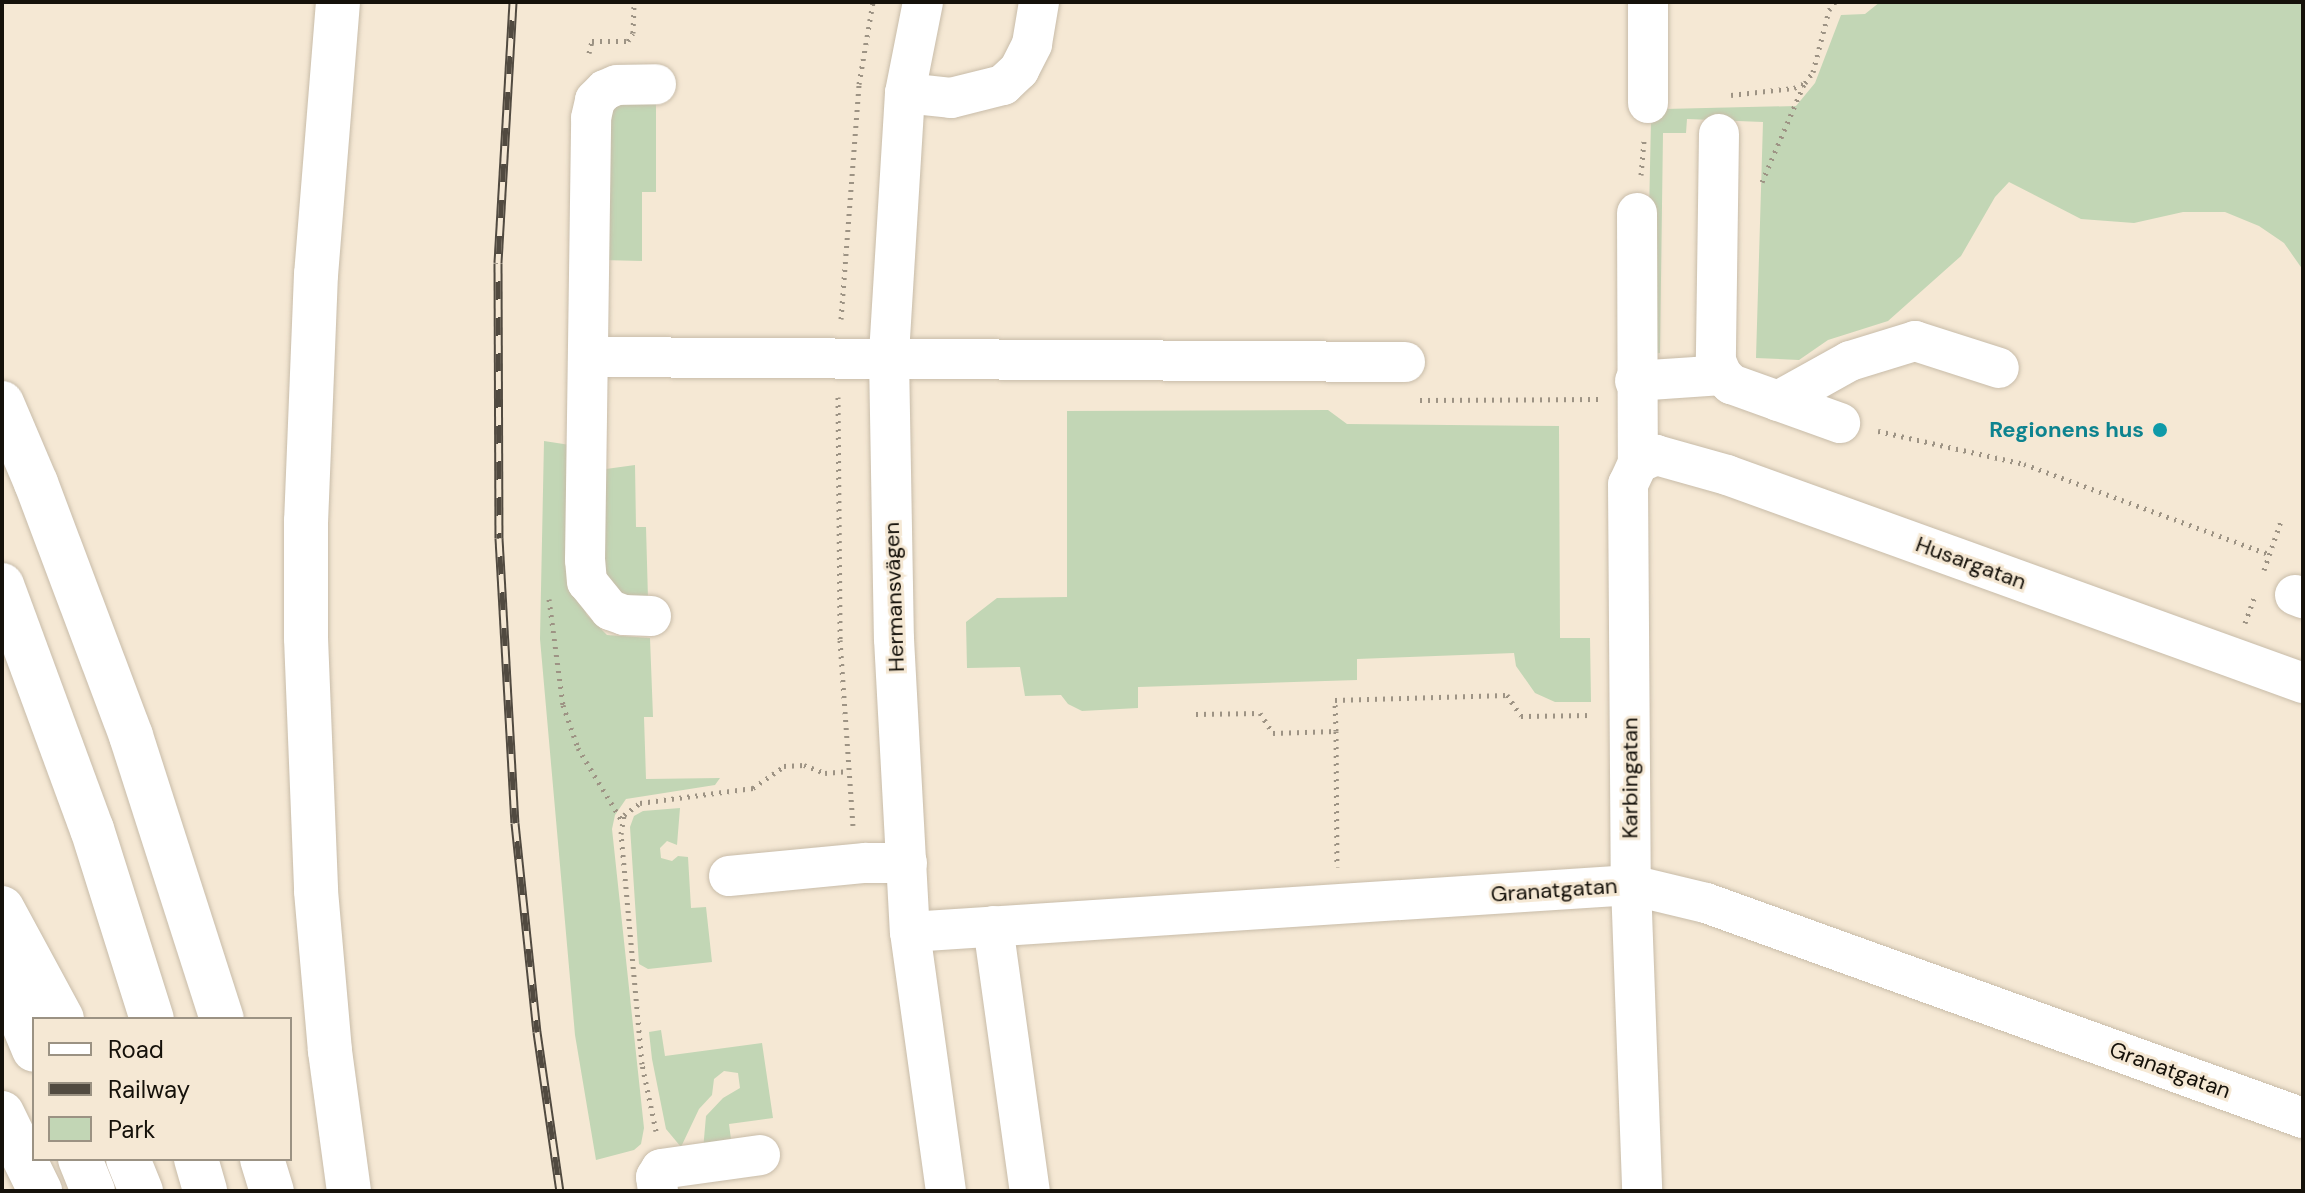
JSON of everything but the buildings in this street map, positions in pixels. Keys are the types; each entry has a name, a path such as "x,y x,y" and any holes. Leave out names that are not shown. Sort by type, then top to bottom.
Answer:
{"highway":[{"path":"338,2 315,288 306,521 306,638 316,891 330,1051 349,1191"},
{"path":"2,403 36,483 131,736 221,1017"},
{"path":"2,585 77,788 151,1017"},
{"path":"2,908 61,1017"},
{"path":"2,973 32,1045"},
{"path":"2,1113 40,1191"},
{"path":"81,1161 93,1191"},
{"path":"129,1161 141,1191"},
{"path":"197,1161 205,1191"},
{"path":"263,1161 272,1191"}],"street":[{"name":"Hermansvägen","path":"923,2 905,93 889,357 894,639 910,932 946,1191"},
{"path":"905,93 951,98 1003,85 1019,70 1032,44 1039,2"},
{"path":"1648,2 1648,103"},
{"path":"651,616 624,615 610,610 587,582 588,357 591,118 595,100 617,85 656,84"},
{"path":"1720,115 1716,361 1722,375 1731,384 1840,423"},
{"name":"Karbingatan","path":"1637,213 1635,390 1638,463 1628,484 1629,715 1631,885 1642,1191"},
{"path":"1778,401 1850,361 1915,341 1999,368"},
{"path":"588,357 1405,362"},
{"path":"1635,390 1722,375"},
{"name":"Husargatan","path":"1638,463 1656,455 1727,475 2303,683"},
{"path":"729,876 865,863 907,863"},
{"name":"Granatgatan","path":"910,932 1631,885 1706,903 2303,1118"},
{"path":"993,926 1030,1191"},
{"path":"659,1180 760,1155"}],"path":[{"path":"1762,182 1805,83 1813,72 1829,10 1835,2"},
{"path":"1720,115 1805,83"},
{"path":"1637,213 1648,103"},
{"path":"1405,362 1417,361 1418,400 1635,390"},
{"path":"1840,423 2024,464 2269,554"},
{"path":"556,665 563,705 578,748 623,821 642,1064 659,1180"},
{"path":"1337,904 1335,700 1507,695 1521,716 1629,715"},
{"path":"1196,714 1260,713 1273,733 1336,731"},
{"path":"623,821 630,808 640,803 736,792 766,781 784,766 804,765 825,773 849,771"}],"green space":[{"path":"1880,2 2303,2 2303,270 2284,243 2259,226 2225,212 2183,212 2134,223 2081,219 2009,182 1995,197 1961,256 1888,321 1828,340 1799,360 1756,358 1763,122 1687,119 1686,133 1663,133 1660,353 1646,354 1651,120 1664,109 1796,106 1815,83 1841,15 1865,14"},
{"path":"627,99 656,99 656,192 642,192 642,261 602,260 598,194 612,108"},
{"path":"1328,410 1347,424 1559,426 1560,638 1590,638 1591,702 1555,702 1535,693 1516,666 1514,653 1357,659 1357,680 1138,687 1138,708 1082,711 1068,704 1061,695 1025,696 1020,667 967,668 966,622 997,598 1067,597 1067,411"},
{"path":"544,441 570,445 577,594 587,615 607,635 650,638 653,717 644,717 646,779 720,778 715,785 626,799 615,815 612,829 644,1128 641,1144 634,1150 596,1160 575,1035 540,639"},
{"path":"635,465 636,527 646,527 648,599 631,599 599,579 606,469"},
{"path":"680,808 677,845 667,841 660,848 661,858 672,861 678,856 688,857 691,908 706,907 712,962 648,969 639,964 630,827 634,816 643,811"},
{"path":"661,1030 665,1056 762,1043 773,1118 729,1124 732,1147 703,1150 706,1116 723,1098 740,1088 738,1073 724,1071 714,1079 712,1095 699,1109 681,1147 666,1129 652,1059 649,1032"}],"railway":[{"path":"513,2 498,263 499,538 515,823 537,1032 560,1191"}],"place":[{"name":"Regionens hus","path":"2160,430"}]}
